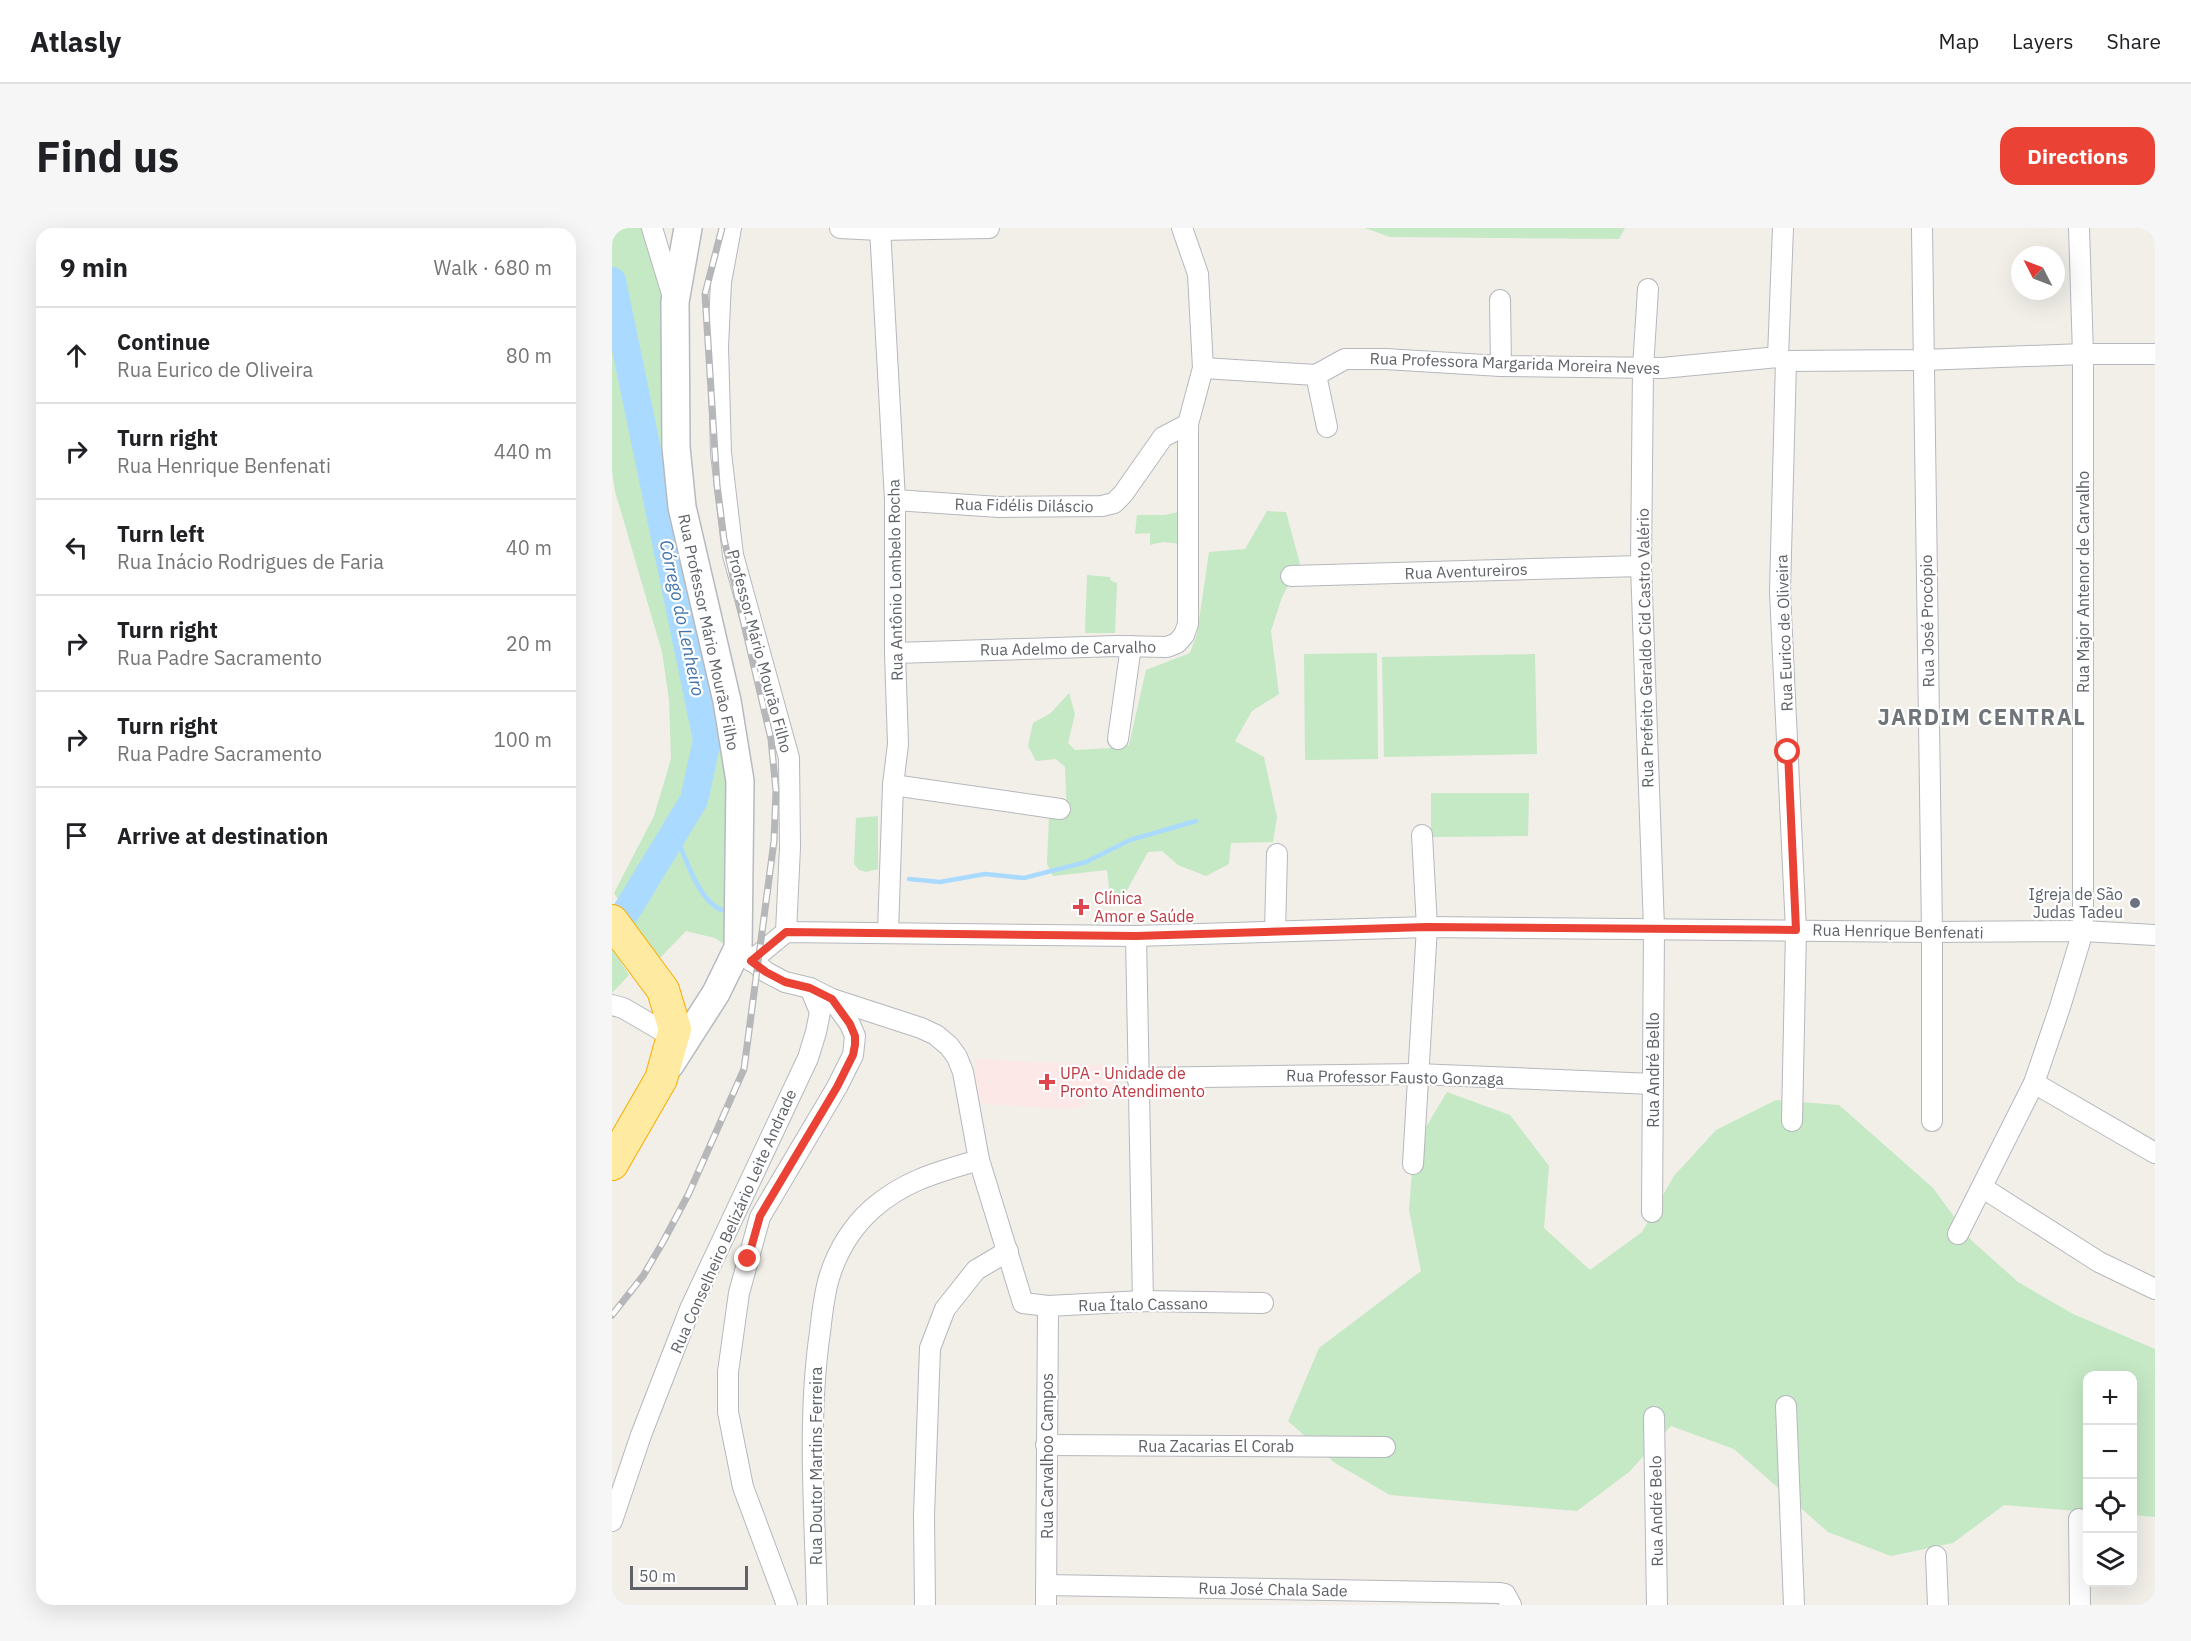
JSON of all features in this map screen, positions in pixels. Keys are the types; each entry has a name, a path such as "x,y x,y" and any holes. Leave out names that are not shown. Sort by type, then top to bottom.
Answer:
{"highway":[{"path":"612,921 658,983 674,1021 673,1037 661,1079 612,1164"}],"main road":[{"name":"Rua Professor Mário Mourão Filho","path":"661,1079 716,993 752,960 740,781 727,701 682,507 676,447 675,302 688,228"},
{"path":"658,983 675,1000 690,1006 707,1002 716,993"}],"street":[{"path":"652,228 675,302"},
{"name":"Professor Mário Mourão Filho","path":"731,228 721,282 718,347 721,453 733,555 789,758 790,847 786,932"},
{"path":"840,228 989,228"},
{"name":"Rua Adelmo de Carvalho","path":"895,653 1167,647 1177,643 1184,635 1188,624 1188,424 1203,368 1198,274 1182,228"},
{"name":"Rua Eurico de Oliveira","path":"1783,228 1780,592 1796,930 1792,1121"},
{"name":"Rua José Procópio","path":"1922,228 1932,932 1932,1122"},
{"name":"Rua Major Antenor de Carvalho","path":"1958,1234 2034,1083 2083,931 2083,354 2079,228"},
{"name":"Rua Antônio Lombelo Rocha","path":"879,229 895,500 895,653 898,744 893,785 888,932"},
{"name":"Rua Prefeito Geraldo Cid Castro Valério","path":"1648,289 1643,368 1641,566 1654,928"},
{"path":"1500,300 1501,366"},
{"name":"Rua Professora Margarida Moreira Neves","path":"1316,375 1346,359 1386,359 1501,366 1662,368 1782,359 1923,360 2083,354 2155,354"},
{"path":"1203,368 1316,375 1327,427"},
{"name":"Rua Fidélis Diláscio","path":"895,500 999,507 1102,506 1114,503 1123,494 1163,436 1188,424"},
{"name":"Rua Aventureiros","path":"1291,576 1641,566"},
{"path":"1118,739 1131,646"},
{"path":"893,785 1060,809"},
{"path":"1413,1164 1427,927 1422,835"},
{"path":"1275,931 1277,855"},
{"name":"Rua Henrique Benfenati","path":"786,932 1136,936 1427,927 1932,932 2083,931 2155,935"},
{"name":"Rua André Bello","path":"1652,1212 1654,928"},
{"path":"786,932 752,960 785,982 810,988 832,999 936,1035 949,1046 957,1057 963,1072 979,1160 1008,1251 976,1270 945,1309 930,1348 924,1515 926,1605"},
{"path":"1136,936 1143,1301"},
{"name":"Rua Conselheiro Belizário Leite Andrade","path":"612,1521 641,1435 690,1309 808,1058 820,1012 810,988"},
{"path":"787,1605 742,1487 728,1412 728,1372 739,1293 760,1216 837,1087 853,1055 855,1036 850,1024 832,999"},
{"path":"612,1005 623,1008 673,1037"},
{"name":"Rua Professor Fausto Gonzaga","path":"1137,1078 1417,1074 1653,1084"},
{"path":"2034,1083 2155,1153"},
{"name":"Rua Doutor Martins Ferreira","path":"817,1605 813,1415 815,1363 828,1279 838,1254 854,1228 872,1209 919,1178 979,1160"},
{"path":"1983,1188 2099,1262 2155,1289"},
{"name":"Rua Ítalo Cassano","path":"1008,1251 1023,1303 1048,1306 1143,1301 1263,1303"},
{"name":"Rua Carvalhoo Campos","path":"1046,1605 1048,1306"},
{"path":"1786,1406 1794,1605"},
{"name":"Rua André Belo","path":"1654,1417 1658,1605"},
{"name":"Rua Zacarias El Corab","path":"1046,1445 1385,1447"},
{"path":"2079,1519 2080,1605"},
{"path":"1936,1556 1938,1605"},
{"name":"Rua José Chala Sade","path":"1046,1585 1506,1599"}],"shaded area":[{"name":"UPA - Unidade de Pronto Atendimento","path":"975,1059 1118,1066 1118,1100 1086,1098 1086,1107 1058,1109 977,1103"}],"green space":[{"path":"612,228 645,228 670,303 672,446 735,779 727,946 715,938 686,931 657,961 614,893 654,816 671,759 669,700 662,652 615,491 612,471"},
{"path":"1365,228 1625,228 1619,239 1390,237"},
{"path":"1183,511 1182,544 1163,542 1150,545 1150,533 1135,534 1137,515 1165,515"},
{"path":"1267,511 1286,512 1300,564 1282,597 1271,631 1279,694 1252,711 1235,741 1264,757 1277,817 1273,842 1231,843 1229,864 1206,876 1178,865 1162,851 1148,852 1126,892 1115,901 1110,897 1107,870 1053,876 1047,864 1049,817 1067,816 1065,767 1056,759 1036,761 1028,746 1033,723 1051,713 1069,693 1075,714 1068,743 1075,750 1129,745 1146,670 1190,653 1197,634 1209,552 1245,549"},
{"path":"1087,575 1110,577 1111,581 1117,583 1115,633 1085,633"},
{"path":"1377,653 1378,759 1305,760 1304,654"},
{"path":"1535,654 1537,754 1384,757 1382,657"},
{"path":"1431,793 1529,793 1528,836 1431,837"},
{"path":"878,816 878,869 866,872 859,870 854,864 856,818"},
{"path":"612,948 629,975 612,993"},
{"path":"1447,1092 1510,1115 1549,1166 1544,1228 1590,1270 1642,1232 1674,1176 1716,1130 1776,1100 1839,1105 1933,1188 1971,1240 2018,1282 2073,1314 2155,1349 2155,1517 2137,1515 2137,1371 2083,1371 2083,1512 2004,1505 1953,1543 1891,1556 1828,1532 1734,1449 1671,1426 1629,1472 1577,1511 1390,1495 1335,1463 1288,1421 1319,1348 1421,1271 1409,1210 1414,1147"}],"waterway":[{"name":"Córrego do Lenheiro","path":"612,281 707,740 694,800 612,935"},
{"path":"909,879 940,882 985,874 1024,878 1086,862 1130,840 1196,821"},
{"path":"674,831 688,867 702,892 720,909 730,911"}],"railway":[{"path":"612,1315 643,1276 663,1242 689,1193 744,1069 774,841 776,791 771,739 724,539 717,485 705,294 722,228"}],"place":[{"name":"Igreja de São Judas Tadeu","path":"2135,903"},
{"name":"Clínica Amor e Saúde","path":"1081,907"},
{"name":"UPA - Unidade de Pronto Atendimento","path":"1047,1082"}],"district":[{"name":"JARDIM CENTRAL","path":"1982,717"}],"route":[{"path":"748,1259 760,1216 837,1087 853,1055 855,1045 855,1036 850,1024 832,999 810,988 785,982 751,961 786,932 1136,936 1427,927 1796,930 1788,752"}]}
